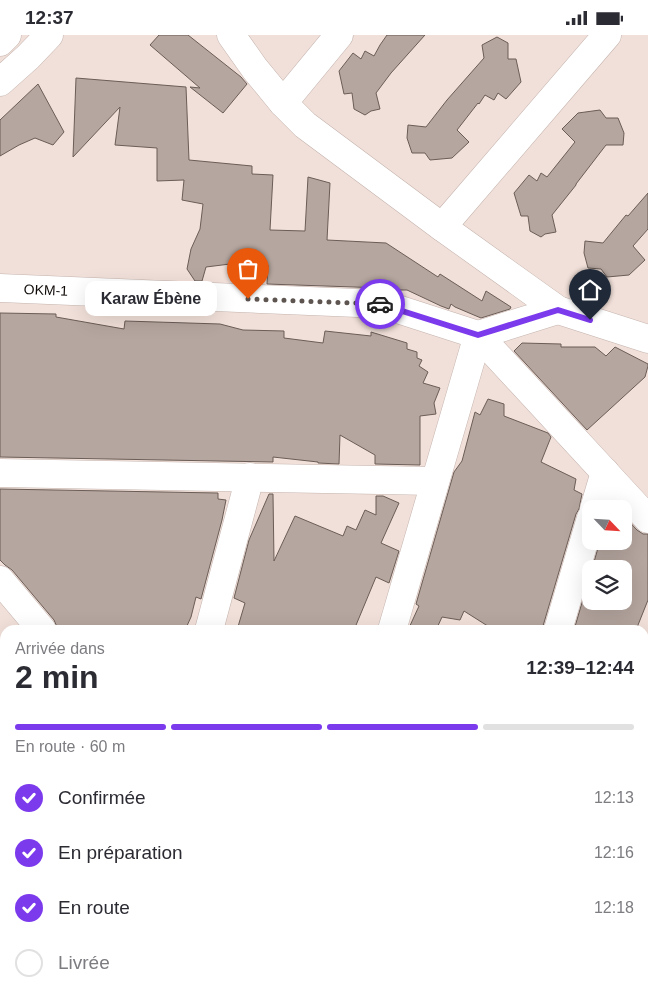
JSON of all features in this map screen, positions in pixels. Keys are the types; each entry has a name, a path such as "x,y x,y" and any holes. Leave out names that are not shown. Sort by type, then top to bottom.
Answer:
{"main road":[{"path":"0,42 7,35"},
{"path":"0,82 49,35"},
{"path":"231,35 255,69 283,103 305,125 442,227 558,310 644,331"},
{"path":"283,103 339,35"},
{"path":"442,227 607,35"},
{"name":"OKM-1","path":"0,288 382,304 478,335"},
{"path":"478,335 558,310"},
{"path":"478,335 648,519"},
{"path":"393,625 478,335"},
{"path":"597,500 605,472"},
{"path":"0,473 434,481"},
{"path":"210,625 250,477"},
{"path":"559,625 582,549"},
{"path":"0,580 38,625"}],"building":[{"path":"159,35 188,35 241,77 247,84 223,113 190,87 200,88 150,45"},
{"path":"387,35 425,35 376,93 380,109 365,115 354,109 352,93 344,94 339,71 353,53 361,59 365,51 374,56"},
{"path":"497,37 508,43 508,59 516,59 521,82 506,99 498,93 494,100 485,95 457,130 469,142 452,158 430,160 425,153 412,153 407,138 408,125 426,127 484,58 482,45"},
{"path":"76,78 186,87 189,160 252,166 252,174 273,175 270,230 305,231 308,177 330,183 327,240 386,243 438,277 440,274 482,301 486,291 511,307 510,309 481,318 451,304 449,309 441,306 407,290 267,284 268,265 238,263 206,267 202,281 195,281 187,269 191,249 200,229 203,204 182,200 184,180 157,181 157,148 115,145 120,107 73,157"},
{"path":"38,84 64,132 53,145 35,138 0,156 0,120"},
{"path":"600,110 606,118 618,118 624,133 623,145 606,145 552,215 556,232 545,234 541,237 530,231 528,216 521,216 514,193 529,175 537,181 541,173 547,177 575,142 562,129 578,113"},
{"path":"648,193 648,229 633,246 645,260 629,275 607,277 601,269 588,268 584,253 585,241 603,243 626,215 628,216"},
{"path":"0,313 56,314 56,317 124,329 125,321 220,324 243,330 284,331 284,338 323,343 325,331 371,336 371,332 407,343 407,349 417,352 417,358 422,360 419,366 428,372 423,383 440,388 434,403 436,414 420,416 420,465 375,464 375,455 340,435 339,464 273,457 273,462 0,457"},
{"path":"522,343 561,344 561,347 595,347 606,356 615,347 648,364 648,366 645,377 587,430 514,351"},
{"path":"488,399 504,404 504,416 548,433 551,437 541,462 576,479 574,490 582,494 543,625 486,625 464,611 460,620 442,617 438,625 410,625 419,606 416,604 454,472 462,461 475,412 480,415"},
{"path":"0,489 218,493 218,499 226,500 201,599 196,597 187,625 56,625 12,570 0,560"},
{"path":"269,494 273,494 274,561 295,516 343,536 347,526 356,530 365,510 376,515 376,496 383,496 399,503 381,543 399,551 389,583 376,577 356,625 238,625 245,603 234,598 249,540"},
{"path":"632,525 643,534 648,534 648,600 638,625 575,625 582,603 582,610 632,610 632,560 595,560 597,550 632,550"}],"way so far":[{"path":"248,299 380,304"}],"place":[{"name":"Karaw Ébène","path":"248,299"}],"route":[{"path":"380,304 478,335 558,310 590,320"}]}
